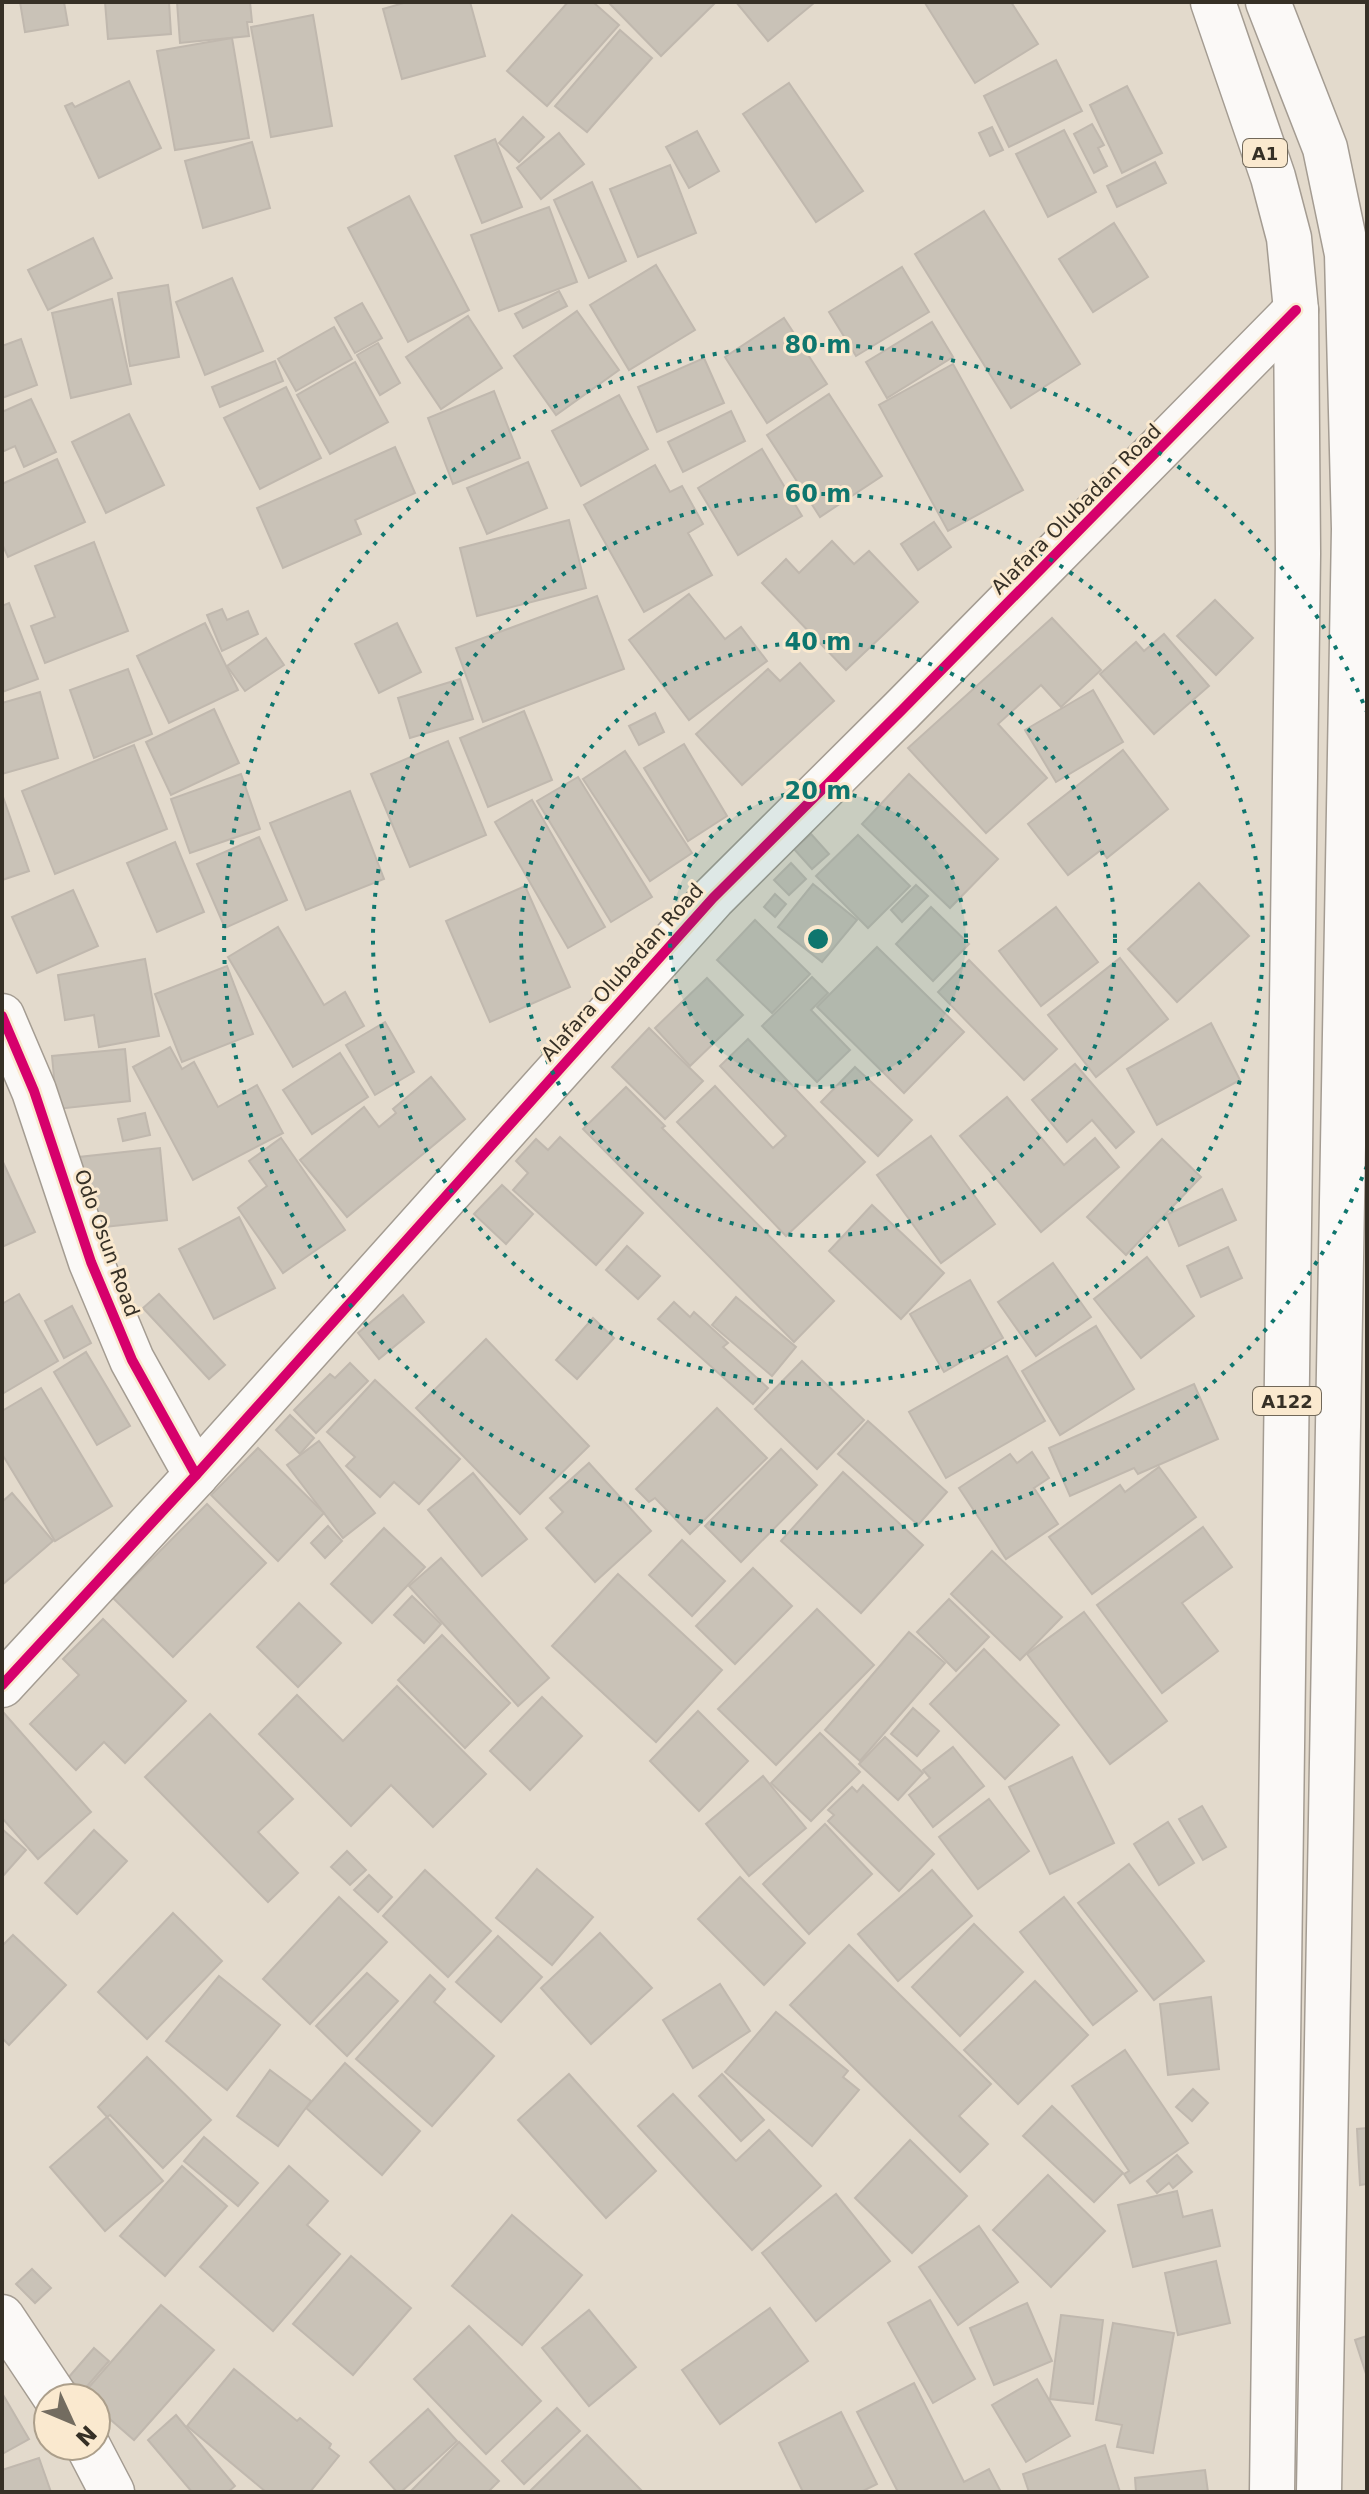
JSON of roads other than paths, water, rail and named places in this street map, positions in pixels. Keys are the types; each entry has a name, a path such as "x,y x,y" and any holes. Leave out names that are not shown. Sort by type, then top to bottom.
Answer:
{"main road":[{"name":"A1","path":"1213,2 1277,192 1289,238 1296,310"},
{"path":"1268,2 1325,148 1357,248"},
{"name":"Alafara Olubadan Road","path":"2,1685 196,1475 713,898 1357,248"},
{"name":"A122","path":"1319,2492 1357,248"},
{"name":"A122","path":"1272,2492 1298,554 1296,310"},
{"name":"Odo Osun Road","path":"2,1016 34,1091 91,1262 132,1360 196,1475"},
{"path":"1288,1277 1342,1274"},
{"path":"1277,2076 1326,2073"},
{"path":"2,2317 45,2382"},
{"path":"96,2462 112,2492"}]}
